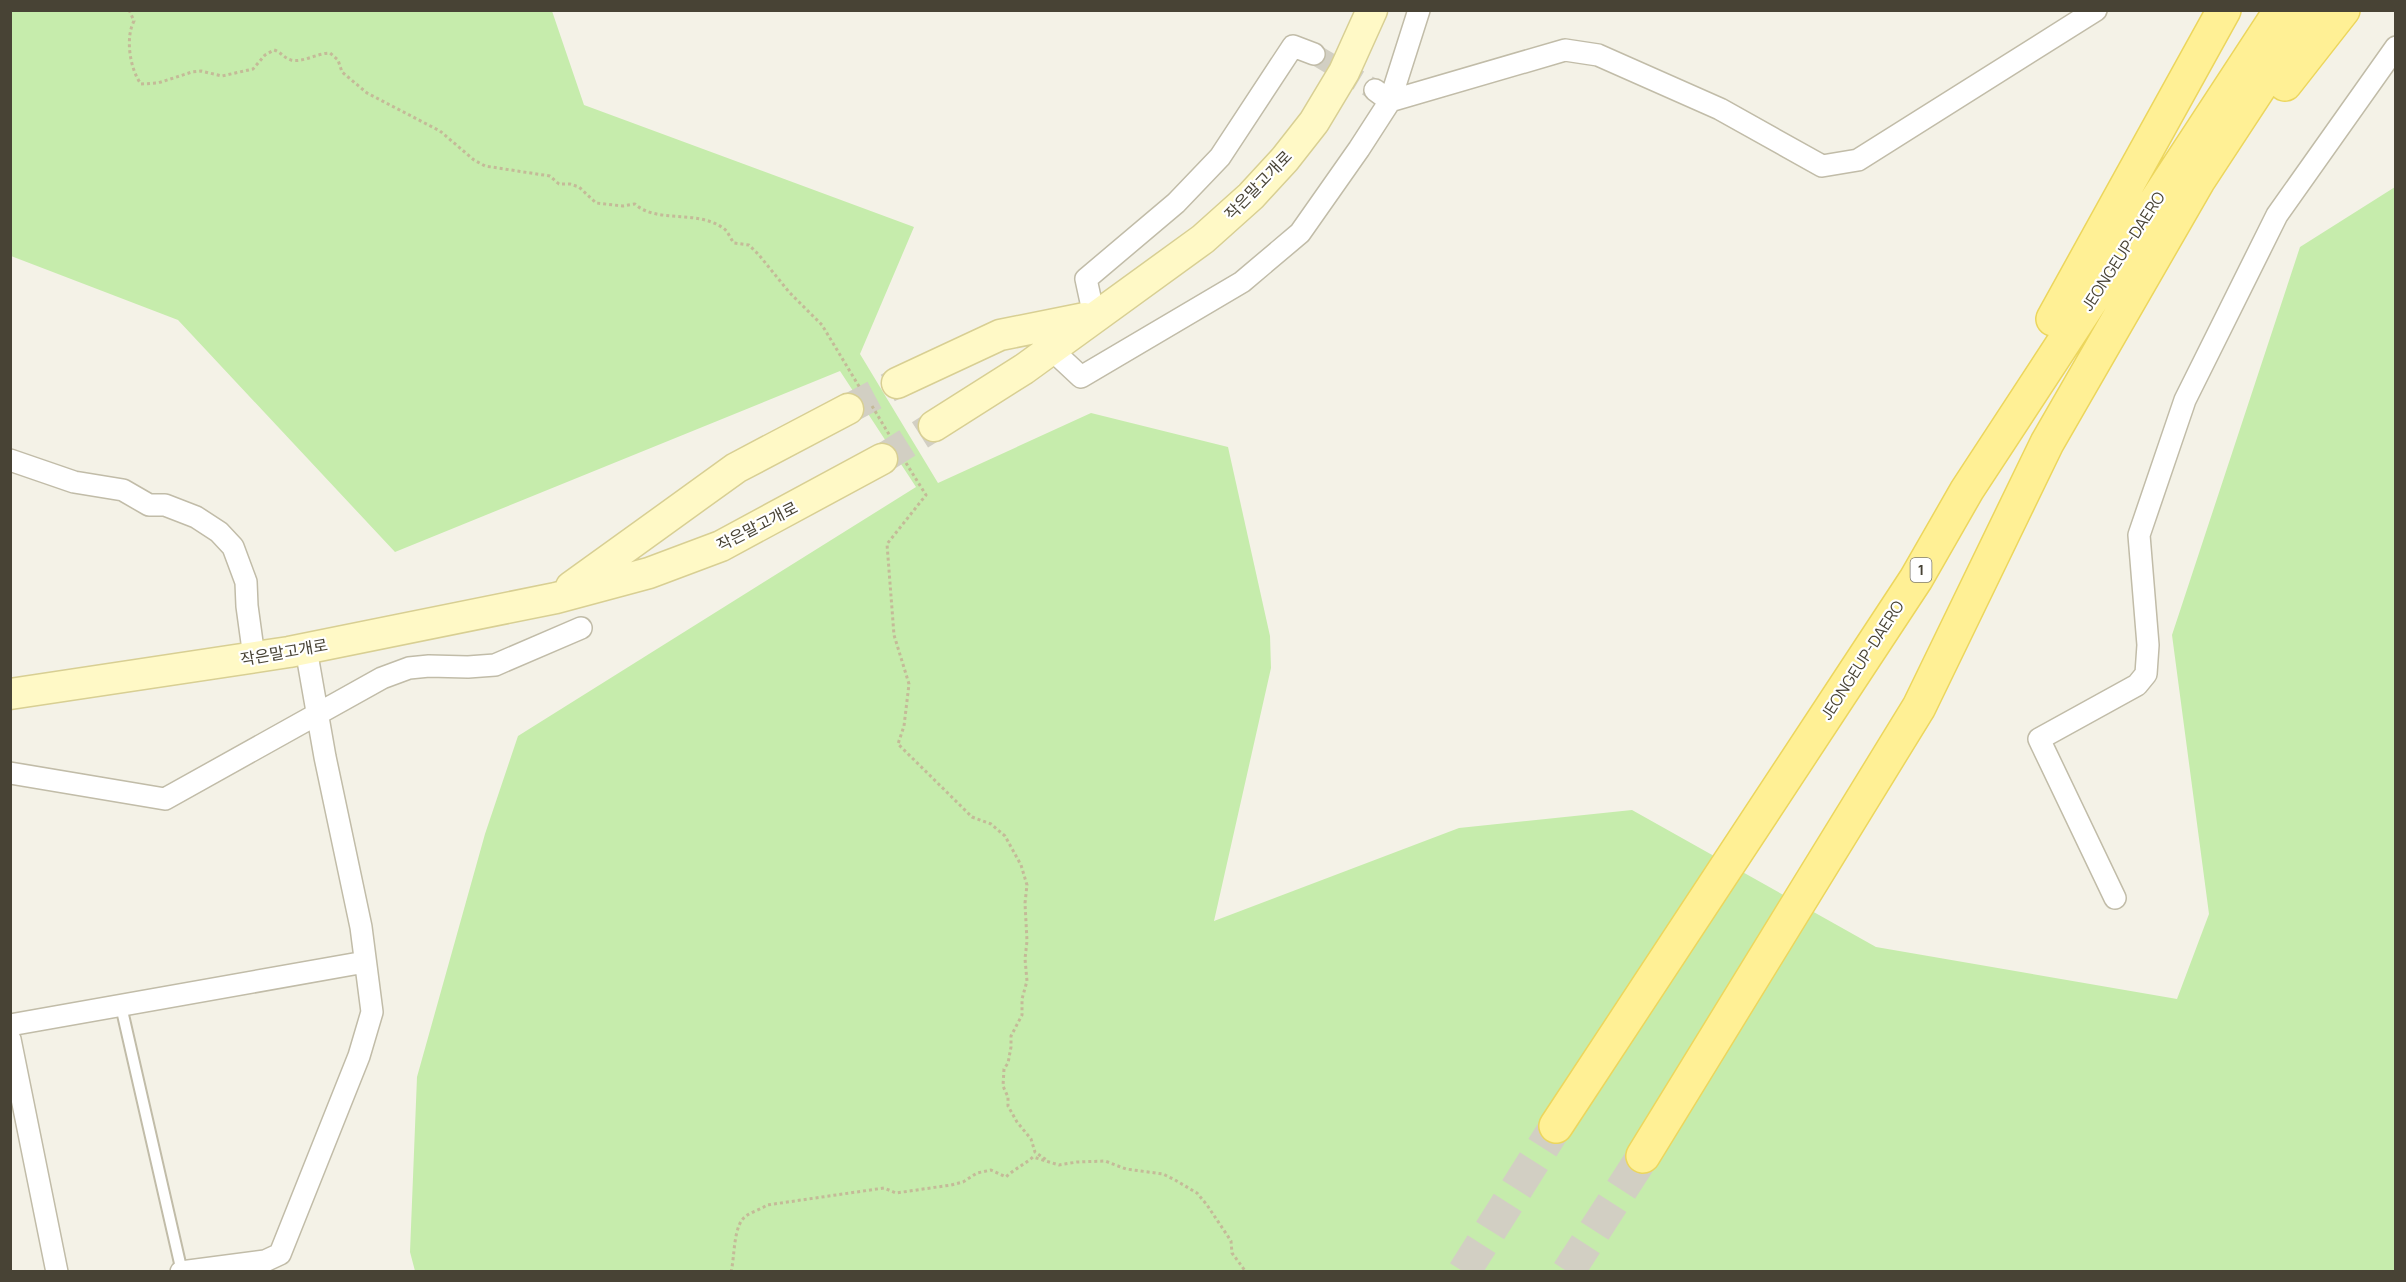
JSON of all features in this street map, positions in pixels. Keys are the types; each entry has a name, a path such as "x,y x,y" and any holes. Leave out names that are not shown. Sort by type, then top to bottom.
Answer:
{"main road":[{"path":"1916,579 1933,516 2068,294 2224,10"},
{"name":"JEONGEUP-DAERO","path":"1556,1126 1916,579 1967,490 2281,10"},
{"name":"JEONGEUP-DAERO","path":"1643,1156 1919,707 2048,443 2198,181 2310,10"},
{"path":"2048,443 2174,256 2221,175 2279,92 2343,10"}],"street":[{"name":"작은말고개로","path":"934,426 1024,369 1203,239 1251,196 1285,159 1314,122 1344,72 1372,10"},
{"path":"1051,349 1081,377 1242,282 1300,233 1359,149 1419,10"},
{"path":"1383,95 1565,50 1598,55 1720,108 1822,166 1858,160 2096,10"},
{"path":"1094,316 1086,279 1176,203 1220,157 1293,46 1314,54"},
{"path":"2115,898 2039,739 2137,685 2146,674 2148,645 2139,535 2185,400 2277,215 2396,47"},
{"name":"작은말고개로","path":"897,382 1000,335 1094,316"},
{"name":"작은말고개로","path":"556,598 736,468 861,403"},
{"name":"작은말고개로","path":"10,694 306,649 556,598 649,573 721,546 893,453"},
{"path":"10,460 74,482 123,490 149,505 165,505 196,517 219,532 233,547 246,582 254,657"},
{"path":"10,773 165,799 382,678 409,668 441,665 468,668 495,665 581,628"},
{"path":"182,1271 264,1261 280,1254 359,1056 372,1012 361,927 317,716 306,649"},
{"path":"10,1025 365,962"},
{"path":"10,1038 57,1272"}],"lane":[{"path":"121,1006 182,1271"}],"path":[{"path":"129,10 134,21 128,36 130,52 135,76 141,84 158,83 192,72 201,71 222,76 253,69 269,51 274,50 292,60 301,61 321,53 330,53 338,60 342,72 367,93 440,131 463,153 485,166 550,176 559,184 579,187 596,203 623,206 634,204 643,211 703,218 725,229 734,243 749,245 789,292 822,325 861,403 893,453 926,495 887,544 894,634 909,684 904,726 898,744 972,817 991,824 1005,836 1021,866 1027,885 1025,903 1027,981 1022,999 1022,1015 1011,1036 1003,1086 1008,1097 1008,1106 1017,1122 1031,1139 1035,1152 1048,1161"},
{"path":"731,1272 738,1226 745,1216 767,1205 884,1188 896,1193 918,1190 963,1182 977,1173 991,1170 1006,1177 1033,1157 1066,1165 1077,1161 1105,1161 1126,1169 1163,1174 1175,1180 1197,1193 1207,1205 1231,1241 1232,1253 1246,1272"}],"green space":[{"path":"10,11 552,11 584,105 914,227 860,354 938,483 1091,413 1228,447 1270,636 1271,668 1214,921 1459,828 1632,810 1876,947 2177,999 2209,914 2172,635 2300,247 2395,187 2395,1271 415,1271 410,1252 417,1077 485,834 518,736 916,487 840,371 395,552 178,320 11,256"}],"tunnel":[{"path":"1314,54 1375,90"},
{"path":"848,409 897,383"},
{"path":"882,459 934,426"},
{"path":"1464,1272 1556,1126"},
{"path":"1568,1272 1643,1156"}]}
